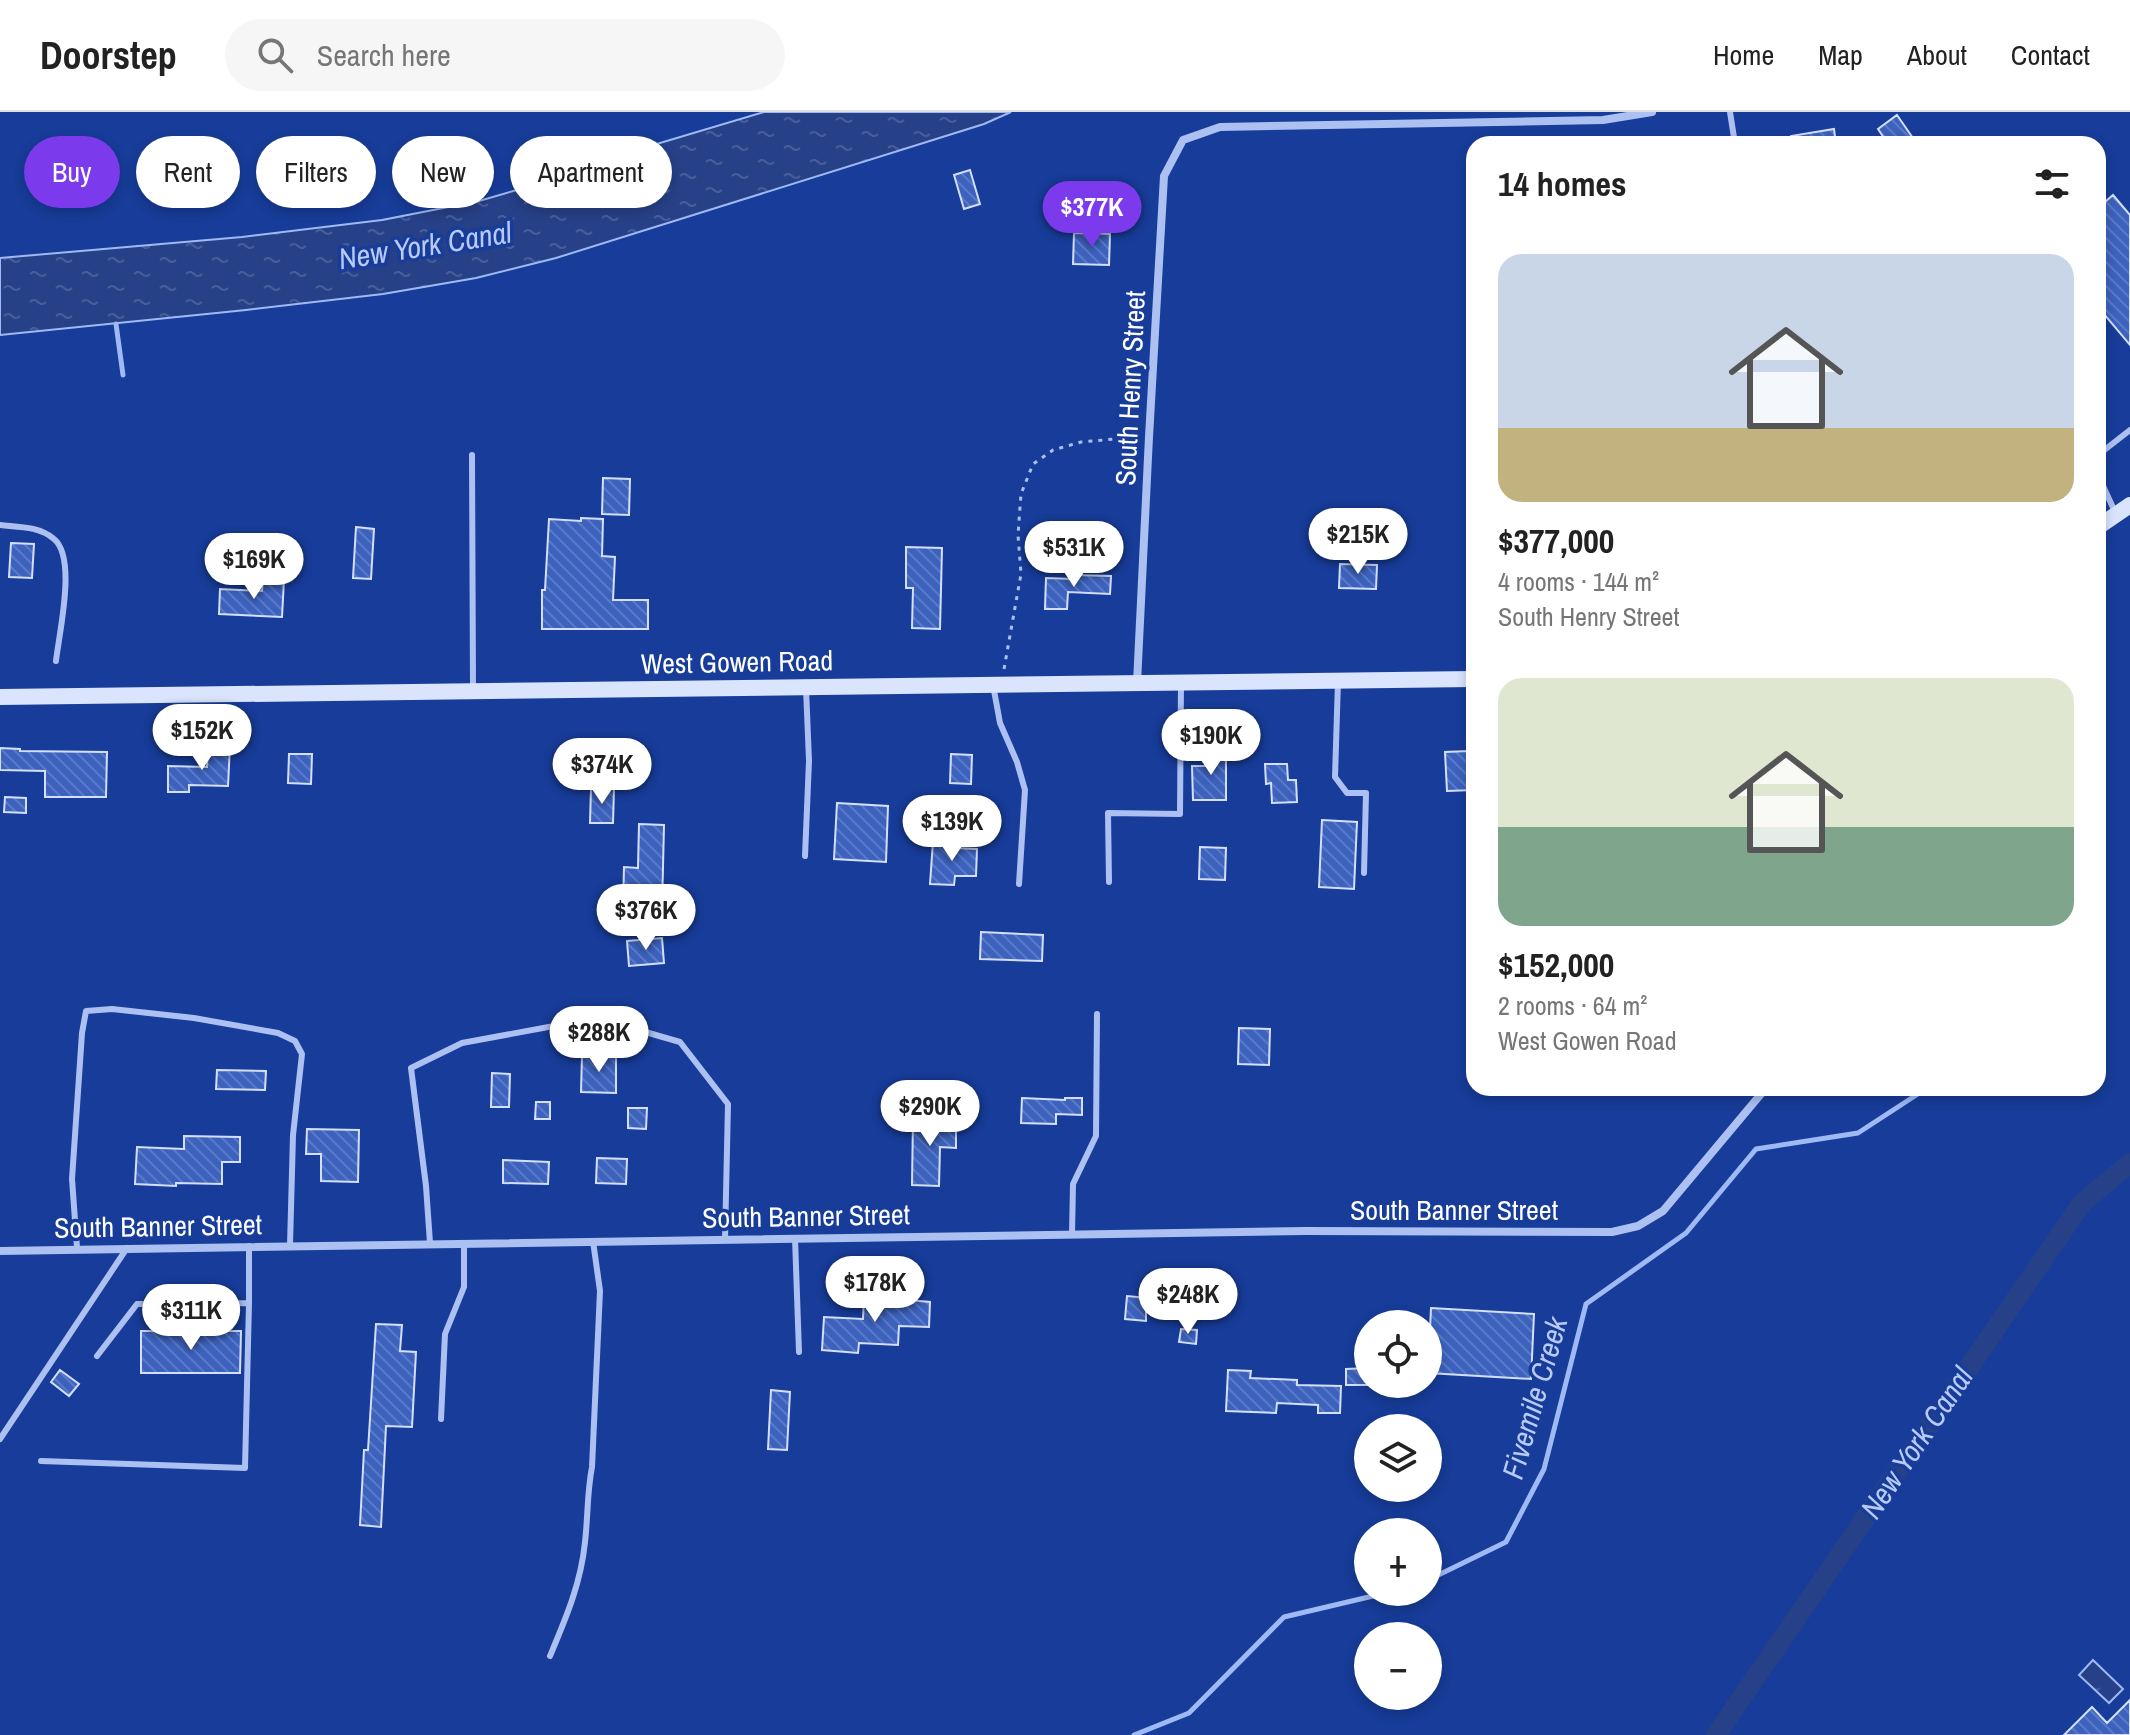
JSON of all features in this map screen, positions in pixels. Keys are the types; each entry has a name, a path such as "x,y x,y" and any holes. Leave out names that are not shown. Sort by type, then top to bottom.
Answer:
{"street":[{"name":"South Henry Street","path":"1137,683 1164,176 1183,140 1220,127 1603,120 1652,112"},
{"path":"2106,522 2123,510"},
{"name":"West Gowen Road","path":"0,697 1466,679"},
{"name":"South Banner Street","path":"0,1251 1305,1231 1612,1232 1638,1226 1663,1211 1759,1096"}],"lane":[{"path":"1730,112 1734,136"},
{"path":"2106,449 2130,430"},
{"path":"472,455 473,692"},
{"path":"2106,486 2123,510"},
{"path":"0,525 24,526 40,531 54,539 62,549 66,576 56,661"},
{"path":"1338,681 1335,777 1347,793 1366,793 1364,873"},
{"path":"1109,882 1108,813 1180,814 1181,683"},
{"path":"998,685 1000,723 1025,790 1019,884"},
{"path":"805,856 809,761 806,687"},
{"path":"77,1248 72,1179 82,1033 86,1011 112,1009 278,1033 295,1041 302,1054 293,1135 290,1245"},
{"path":"1072,1234 1073,1184 1096,1136 1097,1014"},
{"path":"430,1243 411,1068 462,1043 597,1018 680,1042 728,1104 725,1239"},
{"path":"795,1238 799,1352"},
{"path":"550,1656 572,1603 585,1544 592,1467 600,1291 593,1241"},
{"path":"441,1419 445,1334 464,1287 464,1243"},
{"path":"41,1461 245,1468 249,1246"},
{"path":"0,1439 127,1248"},
{"path":"97,1356 137,1304 249,1303"}],"path":[{"path":"998,685 1021,574 1018,535 1021,494 1033,464 1053,450 1081,442 1149,437"}],"water":[{"path":"764,112 1011,112 984,124 556,258 476,278 383,294 0,335 0,258 242,237 382,220 443,208 494,208 494,197 510,192 510,208 672,208 672,139"},
{"path":"2093,1660 2123,1689 2109,1703 2079,1675"}],"building":[{"path":"1897,115 1911,136 1883,136 1878,129"},
{"path":"1834,129 1835,136 1791,136"},
{"path":"970,170 980,204 964,209 954,175"},
{"path":"1066,187 1093,188 1092,204 1066,203"},
{"path":"2113,195 2130,215 2130,345 2106,316 2106,201"},
{"path":"1074,233 1110,234 1109,265 1073,264"},
{"path":"603,478 630,479 629,515 602,514"},
{"path":"581,518 603,519 602,556 615,557 613,600 648,600 648,629 542,629 542,590 545,590 549,519 581,521"},
{"path":"356,527 374,529 371,579 353,578"},
{"path":"11,543 34,544 32,578 9,577"},
{"path":"906,547 942,548 940,629 912,628 913,588 906,588"},
{"path":"1340,564 1377,565 1376,589 1339,588"},
{"path":"1075,575 1111,576 1110,594 1068,592 1067,609 1045,609 1046,578 1075,579"},
{"path":"263,579 284,580 282,617 219,614 220,589 262,591"},
{"path":"208,745 230,746 228,786 189,785 189,792 168,792 168,766 207,767"},
{"path":"0,748 107,752 106,797 45,797 45,771 0,770"},
{"path":"1205,749 1226,749 1226,800 1193,800 1192,766 1206,766"},
{"path":"1466,751 1466,790 1447,791 1445,752"},
{"path":"289,754 312,754 311,784 288,783"},
{"path":"951,754 972,755 971,784 950,783"},
{"path":"1265,764 1287,764 1288,780 1296,780 1297,802 1272,803 1271,783 1266,784"},
{"path":"591,788 614,789 613,823 590,823"},
{"path":"5,797 26,798 26,813 4,812"},
{"path":"837,803 888,806 886,862 834,859"},
{"path":"1322,820 1357,822 1354,889 1319,887"},
{"path":"639,824 664,825 662,909 623,907 624,867 638,868"},
{"path":"933,841 956,842 956,848 977,849 976,876 955,876 954,885 930,884"},
{"path":"1200,847 1226,848 1225,880 1199,879"},
{"path":"981,932 1043,935 1042,961 980,959"},
{"path":"662,938 664,963 629,966 627,941"},
{"path":"1239,1028 1270,1029 1269,1065 1238,1064"},
{"path":"582,1056 616,1056 616,1093 581,1092"},
{"path":"217,1070 266,1071 265,1090 216,1089"},
{"path":"492,1073 510,1074 509,1107 491,1107"},
{"path":"1022,1098 1082,1098 1082,1115 1056,1114 1056,1124 1021,1123"},
{"path":"536,1102 550,1102 550,1119 535,1119"},
{"path":"628,1108 647,1108 646,1129 628,1128"},
{"path":"913,1118 956,1120 956,1148 940,1147 939,1186 912,1185"},
{"path":"307,1129 359,1130 358,1182 321,1181 321,1154 306,1154"},
{"path":"184,1136 240,1137 240,1162 222,1162 222,1184 135,1184 137,1147 184,1149"},
{"path":"597,1158 627,1159 626,1184 596,1183"},
{"path":"503,1160 549,1162 548,1184 503,1183"},
{"path":"1161,1270 1193,1272 1190,1314 1146,1312 1146,1321 1125,1319 1127,1296 1160,1299"},
{"path":"864,1296 930,1302 929,1327 899,1326 898,1345 859,1343 858,1353 822,1350 824,1317 863,1319"},
{"path":"1431,1308 1534,1314 1531,1379 1442,1374 1442,1310"},
{"path":"376,1324 402,1325 400,1351 416,1352 412,1427 386,1426 381,1527 360,1525"},
{"path":"1181,1329 1197,1330 1196,1344 1179,1342"},
{"path":"141,1331 241,1331 240,1373 141,1373"},
{"path":"1346,1369 1354,1369 1354,1385 1346,1385"},
{"path":"60,1370 79,1384 69,1396 51,1382"},
{"path":"1228,1370 1251,1371 1250,1378 1297,1380 1297,1385 1341,1386 1340,1413 1318,1413 1318,1405 1277,1403 1276,1413 1226,1411"},
{"path":"771,1390 790,1392 787,1450 768,1449"},
{"path":"2130,1700 2130,1735 2064,1735 2092,1707 2107,1723"}],"waterway":[{"path":"116,324 123,375"},
{"name":"Fivemile Creek","path":"1442,1573 1506,1542 1544,1469 1586,1304 1686,1233 1756,1149 1858,1133 1915,1096"},
{"name":"New York Canal","path":"1716,1735 2082,1203 2130,1163"},
{"name":"Fivemile Creek","path":"1134,1735 1189,1713 1284,1617 1354,1600"}]}
